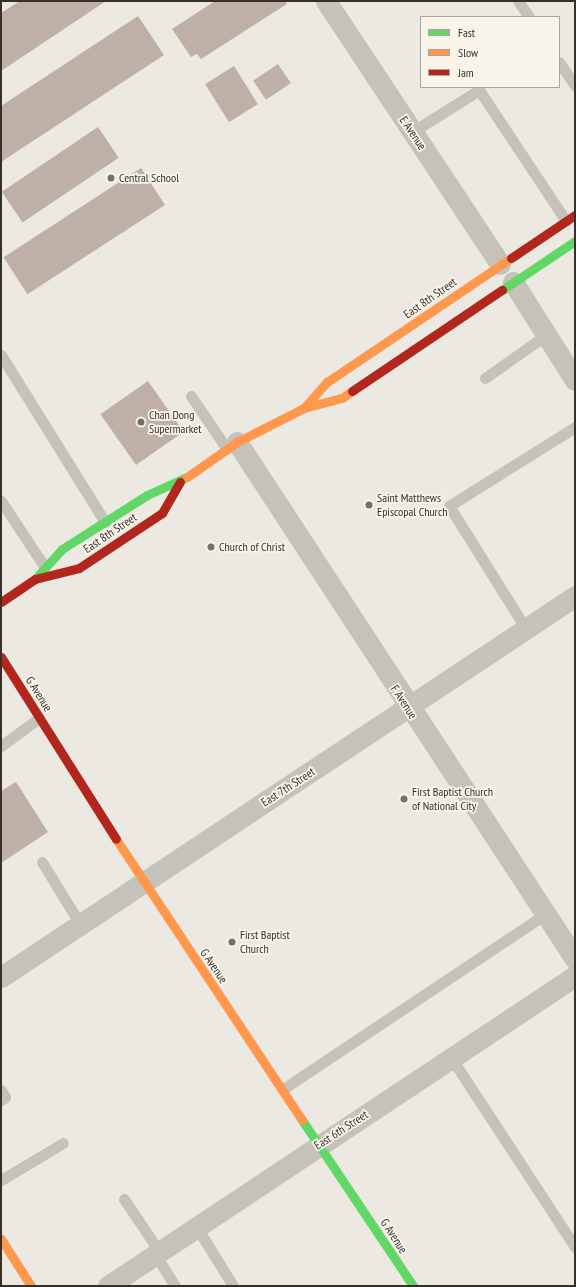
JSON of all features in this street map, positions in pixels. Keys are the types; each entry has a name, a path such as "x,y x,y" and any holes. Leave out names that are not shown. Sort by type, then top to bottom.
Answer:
{"main road":[{"name":"East 8th Street","path":"304,408 327,382 500,264 571,218"},
{"name":"East 8th Street","path":"35,579 44,566 62,549 147,495 180,482 232,446 304,408 342,398 575,241"},
{"name":"East 8th Street","path":"1,602 35,579 79,568 162,512 180,482"},
{"name":"G Avenue","path":"1,657 143,882 320,1144 413,1286"},
{"path":"1,1239 31,1286"}],"street":[{"name":"E Avenue","path":"331,3 412,132 500,264"},
{"path":"513,282 575,380"},
{"name":"F Avenue","path":"232,446 575,959"},
{"name":"East 7th Street","path":"1,977 575,596"},
{"name":"East 6th Street","path":"108,1286 196,1226 452,1059 575,976"}],"lane":[{"path":"518,1 528,16"},
{"path":"560,64 575,86"},
{"path":"412,132 478,90 571,218"},
{"path":"485,378 546,335"},
{"path":"1,355 105,522"},
{"path":"191,396 232,446"},
{"path":"526,629 449,506 575,427"},
{"path":"1,501 44,566"},
{"path":"1,746 39,718"},
{"path":"42,862 80,924"},
{"path":"283,1089 545,914"},
{"path":"452,1059 575,1247"},
{"path":"1,1090 5,1097 1,1100"},
{"path":"1,1180 63,1144"},
{"path":"124,1199 175,1286"},
{"path":"196,1226 233,1286"}],"building":[{"path":"20,1 106,1 1,71 1,13"},
{"path":"215,1 285,1 287,4 201,59 197,54 191,57 172,29"},
{"path":"138,16 164,55 1,162 1,106"},
{"path":"278,64 291,83 266,100 253,81"},
{"path":"234,66 258,104 229,122 205,84"},
{"path":"98,127 119,158 23,223 2,192"},
{"path":"141,168 165,205 27,294 3,257"},
{"name":"Chan Dong Supermarket","path":"148,381 184,432 136,465 100,414"},
{"path":"16,782 48,832 1,863 1,791"}],"traffic: fast":[{"path":"502,290 575,241"},
{"path":"35,579 62,549 147,495 187,477"},
{"path":"302,1120 413,1286"}],"traffic: slow":[{"path":"304,408 327,382 511,258"},
{"path":"187,477 237,442 304,408 342,398 352,391"},
{"path":"116,839 302,1120"},
{"path":"1,1239 31,1286"}],"traffic: jam":[{"path":"511,258 575,215"},
{"path":"352,391 502,290"},
{"path":"1,602 35,579 79,568 162,513 180,482"},
{"path":"1,657 116,839"}],"place":[{"name":"Central School","path":"111,178"},
{"name":"Chan Dong Supermarket","path":"141,422"},
{"name":"Saint Matthews Episcopal Church","path":"369,505"},
{"name":"Church of Christ","path":"211,547"},
{"name":"First Baptist Church of National City","path":"404,799"},
{"name":"First Baptist Church","path":"232,942"}]}
